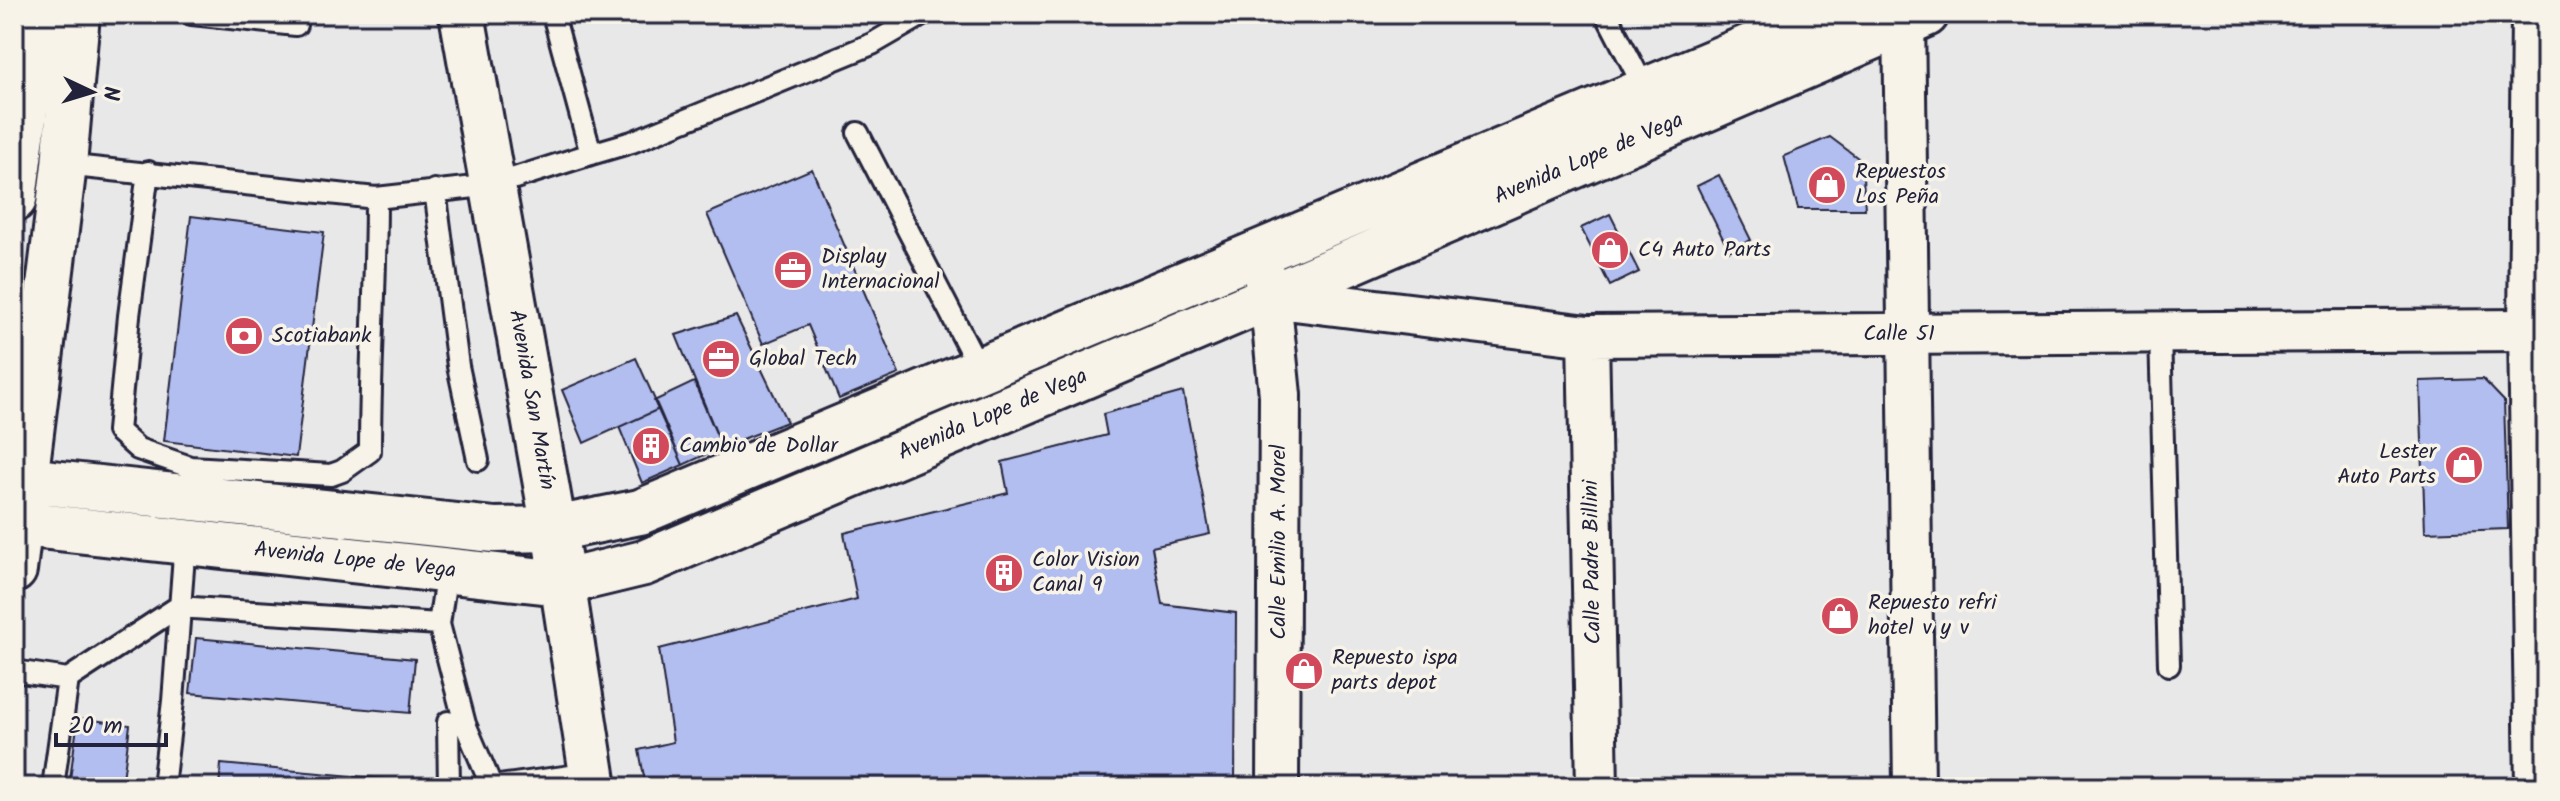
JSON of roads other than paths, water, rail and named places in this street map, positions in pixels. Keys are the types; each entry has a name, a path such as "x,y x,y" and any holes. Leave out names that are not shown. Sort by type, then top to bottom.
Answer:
{"main road":[{"path":"14,199 37,14"},
{"path":"14,570 19,480 64,165 68,90 77,14"},
{"name":"Avenida San Martín","path":"462,14 554,529 593,780"},
{"path":"2534,14 2538,787"},
{"name":"Avenida Lope de Vega","path":"17,524 561,583 644,563 1270,297 1912,17"},
{"name":"Avenida Lope de Vega","path":"19,480 328,494 494,530 554,529 640,512 1646,91 1810,18"},
{"path":"14,336 40,137 53,104 68,90"}],"street":[{"path":"1912,17 1909,334 1914,787"},
{"name":"Calle Emilio A. Morel","path":"1257,254 1270,297 1280,395 1278,787"},
{"name":"Calle 51","path":"1270,297 1588,336 2538,331"},
{"name":"Calle Padre Billini","path":"1588,336 1597,787"}],"lane":[{"path":"192,14 296,25"},
{"path":"553,14 591,154"},
{"path":"64,165 376,198 493,185 632,142 872,44 924,14"},
{"path":"1606,14 1646,91"},
{"path":"858,133 980,370"},
{"path":"148,172 118,431 138,449 190,467 328,494 342,471 370,451 376,198"},
{"path":"435,190 458,366 478,460"},
{"path":"2160,333 2169,665"},
{"path":"163,787 185,542"},
{"path":"447,571 439,624 465,724 492,787 593,780"},
{"path":"14,671 68,679 178,607 439,624"},
{"path":"53,787 68,679"},
{"path":"448,722 449,787"}],"place":[{"name":"Repuestos Los Peña","path":"1827,185"},
{"name":"C4 Auto Parts","path":"1610,250"},
{"name":"Display Internacional","path":"793,270"},
{"name":"Scotiabank","path":"244,336"},
{"name":"Global Tech","path":"721,359"},
{"name":"Cambio de Dollar","path":"651,446"},
{"name":"Lester Auto Parts","path":"2464,465"},
{"name":"Color Vision Canal 9","path":"1004,573"},
{"name":"Repuesto refri hotel v y v","path":"1840,616"},
{"name":"Repuesto ispa parts depot","path":"1304,671"}]}
